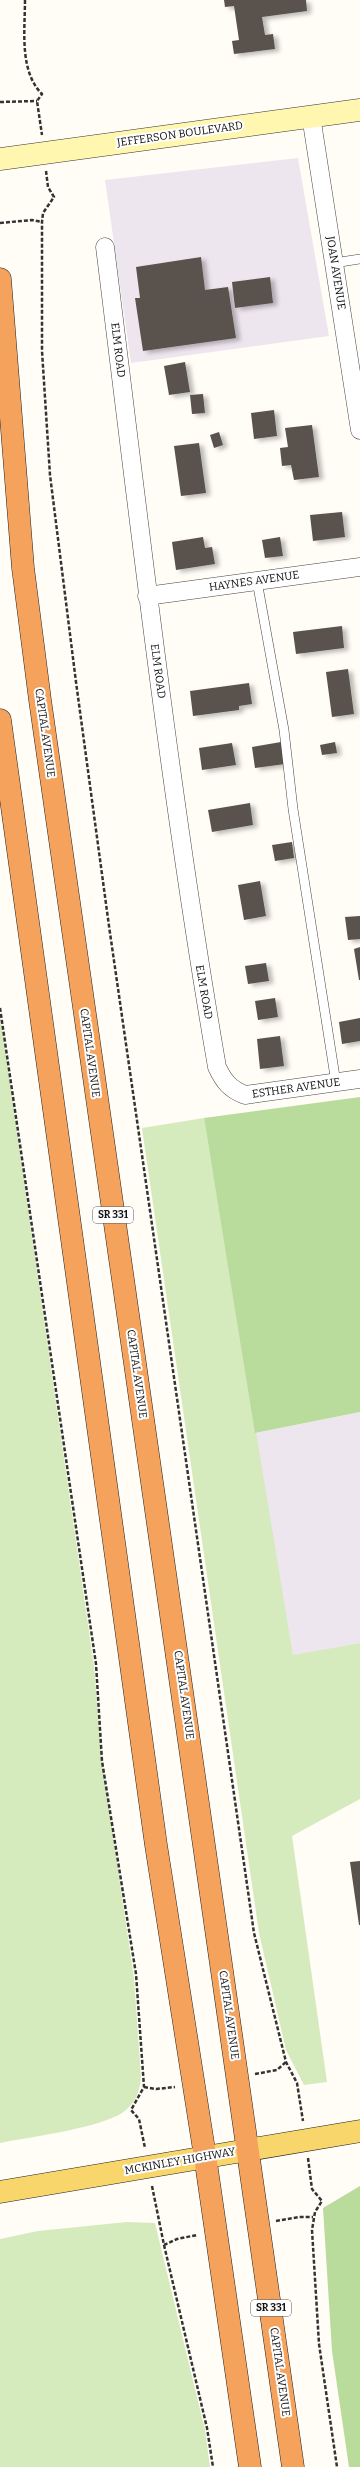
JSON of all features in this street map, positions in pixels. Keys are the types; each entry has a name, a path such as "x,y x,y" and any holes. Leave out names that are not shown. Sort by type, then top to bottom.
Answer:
{"highway":[{"name":"CAPITAL AVENUE","path":"0,279 24,568 40,700 293,2467"},
{"path":"0,720 156,1845 205,2156 250,2467"}],"main road":[{"name":"MCKINLEY HIGHWAY","path":"0,2192 205,2156 360,2131"}],"street":[{"name":"JEFFERSON BOULEVARD","path":"0,159 360,110"},
{"name":"JOAN AVENUE","path":"311,116 360,430"},
{"name":"ELM ROAD","path":"105,247 147,596 201,973 217,1067 223,1080 233,1090"},
{"name":"HAYNES AVENUE","path":"147,596 360,567"},
{"name":"ESTHER AVENUE","path":"233,1090 245,1095 255,1095 360,1079"}],"lane":[{"path":"334,263 360,259"},
{"path":"258,581 284,730 293,809 336,1083"}],"path":[{"path":"0,102 37,101 42,94 35,87 28,69 25,0"},
{"path":"54,197 43,213 42,222 42,351 50,475 108,918 254,1933 286,2062 297,2083"},
{"path":"0,223 32,220 42,222"},
{"path":"0,1008 96,1664 102,1761 136,1974 144,2087 130,2110"},
{"path":"322,2201 315,2212 312,2230 319,2344 337,2467"},
{"path":"160,2225 207,2428 213,2467"},
{"path":"164,2245 177,2238"}],"shaded area":[{"path":"298,158 329,336 131,363 105,180"},
{"path":"360,1412 360,1643 293,1656 255,1433"}],"green space":[{"path":"0,1014 94,1666 102,1761 134,1978 141,2077 136,2097 130,2106 122,2113 81,2128 0,2143"},
{"path":"360,1097 360,1412 255,1433 204,1118"},
{"path":"204,1118 293,1655 360,1643 360,1799 292,1836 327,2082 304,2085 286,2050 259,1933 142,1128"},
{"path":"360,2186 360,2467 349,2467 332,2351 323,2208"},
{"path":"127,2222 155,2223 205,2430 210,2467 0,2467 0,2239 38,2231"}],"building":[{"path":"224,0 306,0 307,11 262,17 265,35 273,34 275,49 234,54 232,41 239,40 234,6 225,7"},
{"path":"201,257 205,290 228,287 236,338 143,351 135,298 140,298 136,267"},
{"path":"270,277 273,303 235,308 232,282"},
{"path":"185,362 190,392 169,395 164,366"},
{"path":"203,394 205,413 192,414 190,395"},
{"path":"274,410 277,436 254,439 251,413"},
{"path":"312,425 319,477 294,480 291,465 282,466 280,448 288,447 285,428"},
{"path":"219,432 223,445 214,448 210,435"},
{"path":"199,443 206,493 181,496 174,446"},
{"path":"342,512 345,537 313,541 310,515"},
{"path":"203,537 205,548 212,547 215,564 176,570 172,542"},
{"path":"280,537 283,556 265,558 262,540"},
{"path":"342,626 344,648 296,654 293,632"},
{"path":"348,669 354,714 332,717 326,672"},
{"path":"249,683 252,704 239,706 239,710 193,716 190,691"},
{"path":"281,742 285,764 255,768 252,747"},
{"path":"335,742 337,753 322,755 320,745"},
{"path":"232,743 236,765 202,770 199,748"},
{"path":"250,803 253,825 212,832 208,810"},
{"path":"292,842 294,858 275,861 272,845"},
{"path":"260,881 266,916 244,920 238,885"},
{"path":"360,916 360,939 348,940 345,917"},
{"path":"360,947 360,980 359,980 354,949"},
{"path":"266,963 269,981 248,984 245,966"},
{"path":"275,998 278,1017 258,1020 255,1001"},
{"path":"360,1018 360,1041 342,1044 339,1022"},
{"path":"280,1036 284,1066 260,1069 257,1039"},
{"path":"360,1861 360,1925 359,1925 350,1862"}]}
